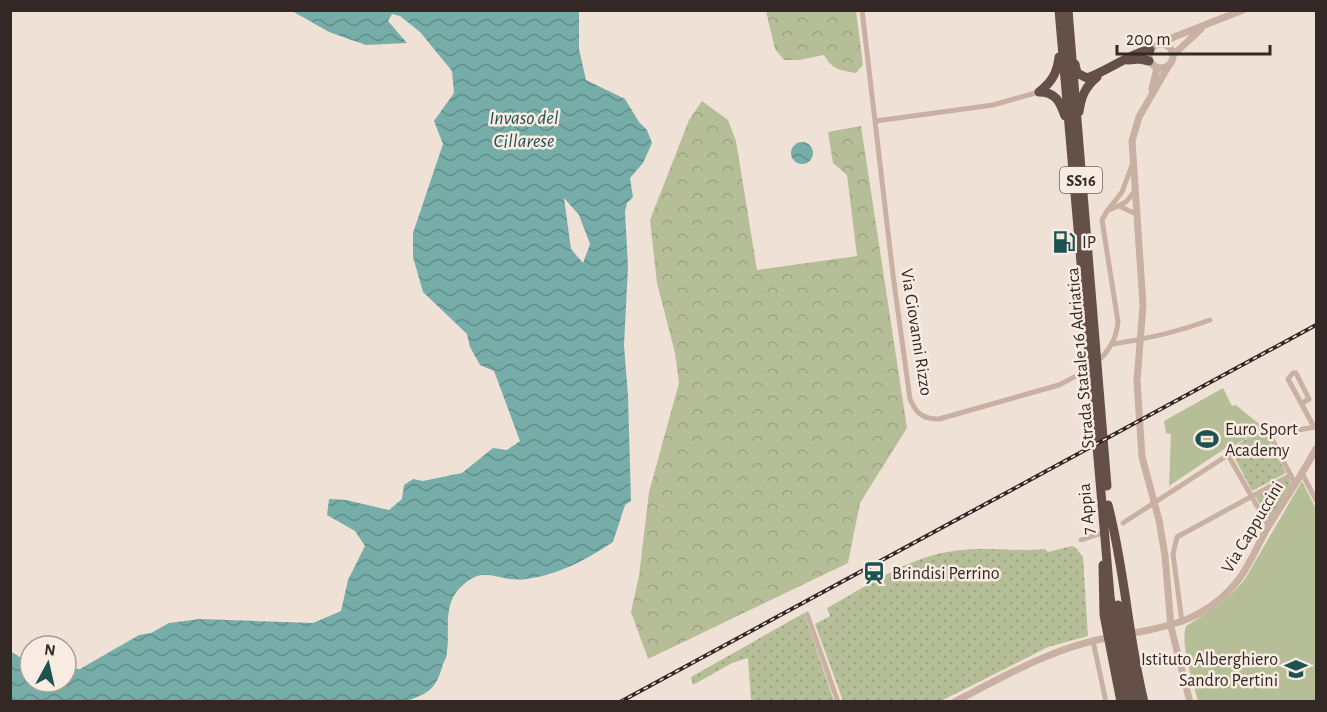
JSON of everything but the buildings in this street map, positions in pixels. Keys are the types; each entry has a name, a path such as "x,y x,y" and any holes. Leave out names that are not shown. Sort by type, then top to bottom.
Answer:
{"highway":[{"name":"Strada Statale 16 Adriatica","path":"1059,10 1066,38"},
{"name":"Strada Statale 16 Adriatica","path":"1068,10 1066,38 1073,132 1117,626 1129,702"},
{"path":"1066,38 1077,73 1082,77 1101,74 1140,51 1150,56"},
{"path":"1039,92 1058,70 1066,38"},
{"path":"1073,132 1083,94 1089,84 1101,74"},
{"path":"1039,92 1052,94 1058,99 1073,132"},
{"path":"1106,506 1101,528 1102,599 1117,626 1120,642 1121,702"},
{"name":"Strada Statale 16 Adriatica","path":"1120,642 1136,702"},
{"path":"1120,642 1144,702"}],"street":[{"name":"Via Giovanni Rizzo","path":"862,10 903,353 910,399 916,412 927,419 939,419 1059,385 1099,361 1113,344"},
{"path":"1152,91 1157,68 1150,56 1156,45 1243,10"},
{"path":"1190,702 1171,627 1165,556 1155,505 1142,457 1137,381 1143,305 1132,141 1138,117 1173,56 1198,30 1208,24"},
{"path":"1162,44 1170,48 1173,56"},
{"path":"1157,68 1169,65"},
{"path":"876,121 993,105 1039,92"},
{"path":"1119,197 1132,165"},
{"path":"1113,344 1118,322 1102,220 1119,197 1129,191 1134,192"},
{"path":"1107,211 1132,197 1134,192"},
{"path":"1117,206 1136,214"},
{"path":"1113,344 1156,337 1210,320"},
{"path":"1295,484 1270,435 1315,427 1288,379 1293,373 1296,373 1309,399 1302,403"},
{"name":"Via Cappuccini","path":"954,702 1051,653 1093,640 1171,627 1196,616 1224,597 1240,578 1317,449"},
{"path":"1123,523 1228,455 1269,527"},
{"path":"1302,473 1317,500"},
{"path":"1182,622 1173,554 1177,537 1291,475"},
{"path":"1081,540 1099,534"},
{"path":"807,614 838,702"},
{"path":"1093,640 1106,702"}],"green space":[{"path":"766,11 856,11 863,65 856,73 837,68 830,64 824,55 799,60 784,60 775,49"},
{"path":"702,101 728,120 736,141 757,270 857,256 847,175 833,163 828,132 861,126 907,428 860,503 848,563 648,659 631,612 639,576 649,492 679,383 675,353 657,283 650,220 689,120"},
{"name":"Euro Sport Academy","path":"1223,388 1232,406 1236,405 1264,428 1229,449 1227,447 1169,486 1171,434 1166,433 1164,421"},
{"path":"1265,432 1286,473 1252,491 1230,449 1251,436"},
{"path":"1289,478 1291,484 1269,521 1256,497"},
{"path":"1302,481 1316,509 1316,701 1198,701 1186,653 1186,626 1218,606 1245,579"},
{"path":"1072,546 1083,557 1088,636 1048,647 941,701 843,701 815,624 830,616 827,608 903,566 936,554 976,549 1045,549 1048,552"},
{"path":"804,613 834,701 751,701 748,658 732,663 693,685 691,677"}],"water":[{"name":"Invaso del Cillarese","path":"292,11 579,11 579,49 586,80 625,99 639,122 647,130 652,143 643,163 630,178 633,197 627,203 625,212 628,266 624,345 631,501 625,505 613,542 582,561 538,577 515,579 483,575 467,581 458,590 450,604 447,655 437,680 430,690 403,702 11,701 11,652 18,656 18,694 78,694 78,669 139,635 151,633 169,623 200,619 313,623 341,611 348,580 365,546 355,531 327,515 329,499 346,500 389,510 402,499 404,485 413,479 423,481 462,473 493,448 507,450 520,441 494,371 480,365 470,347 467,334 423,292 413,257 413,233 443,144 434,121 454,93 452,71 420,32 400,16 392,14 388,21 407,43 366,45 329,32","holes":["564,198 579,215 590,244 583,263 571,249"]},
{"path":"802,142 810,145 813,153 810,161 802,164 794,161 791,153 794,145"}],"railway":[{"path":"620,702 1316,325"}],"place":[{"name":"IP","path":"1064,242"},
{"name":"Euro Sport Academy","path":"1207,439"},
{"name":"Brindisi Perrino","path":"874,573"},
{"name":"Istituto Alberghiero Sandro Pertini","path":"1296,669"}]}
